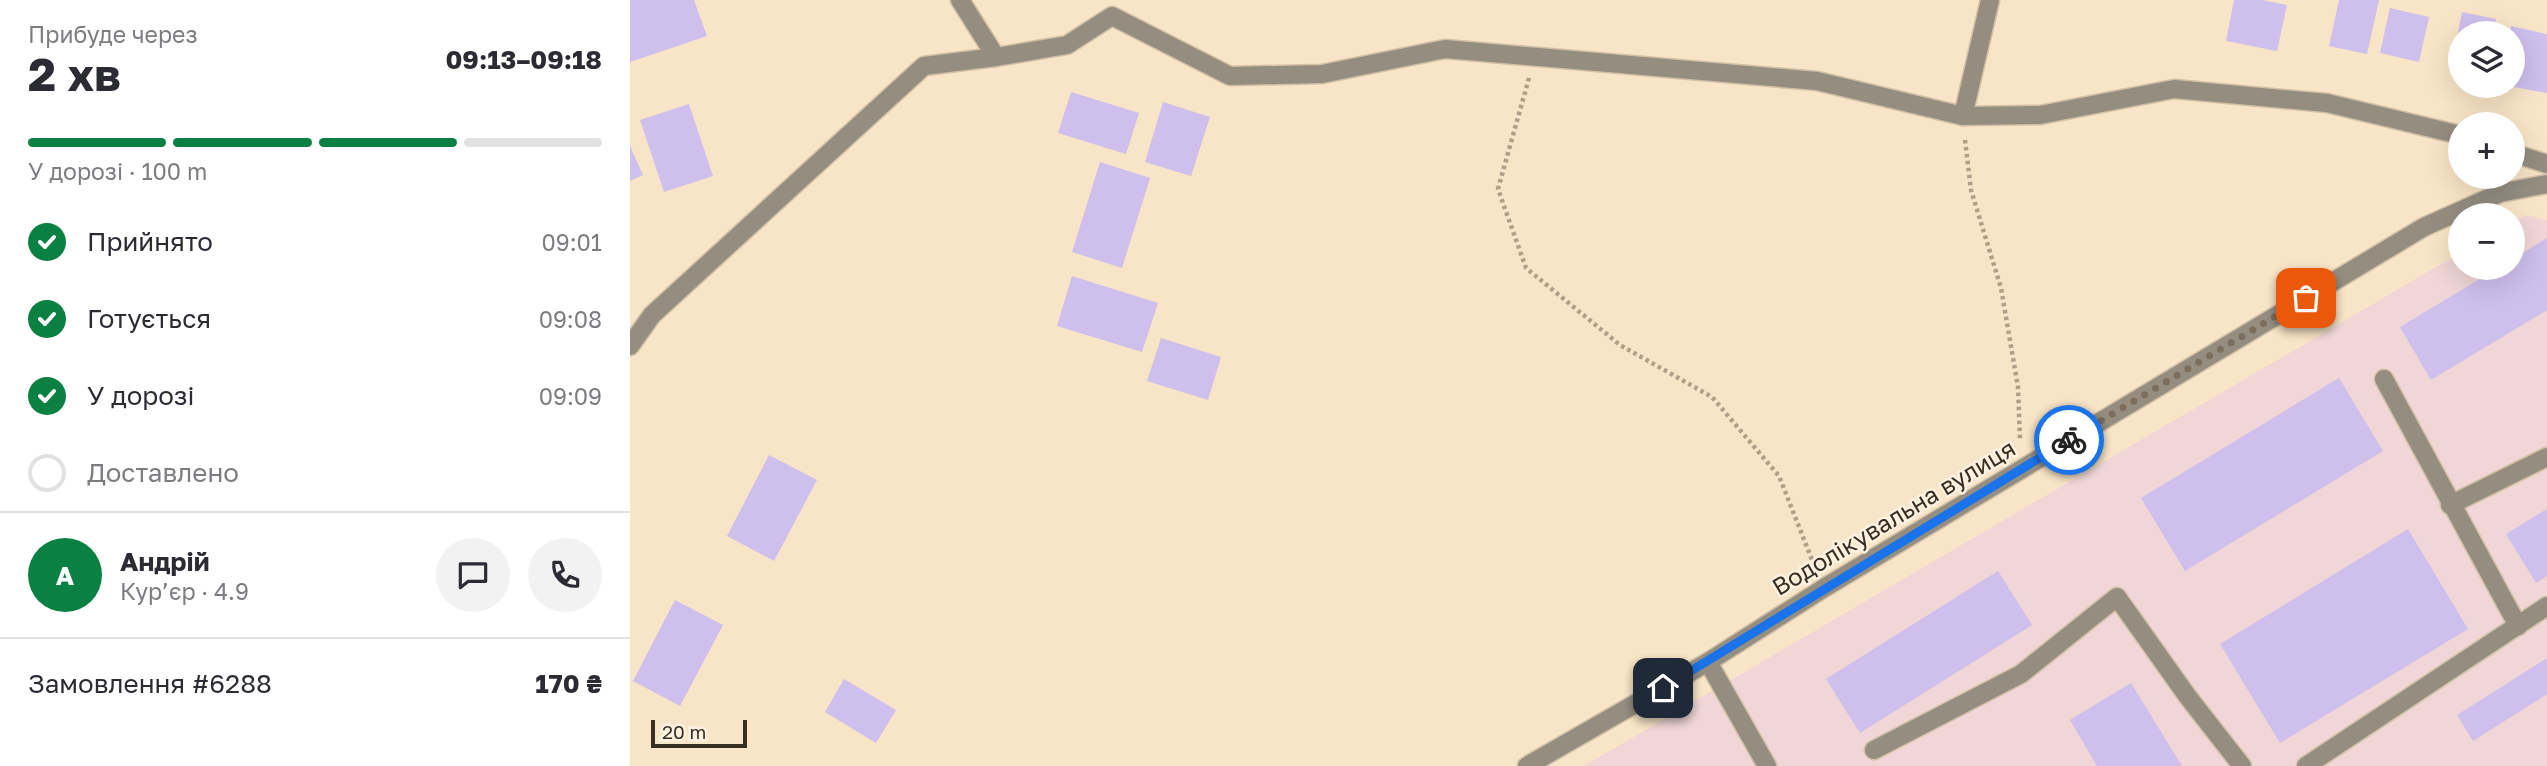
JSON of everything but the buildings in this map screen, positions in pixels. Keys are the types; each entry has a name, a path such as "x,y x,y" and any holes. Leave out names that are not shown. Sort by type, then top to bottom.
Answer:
{"street":[{"path":"960,0 996,57"},
{"path":"1963,116 1990,0"},
{"path":"630,346 652,315 924,66 1067,45 1112,16 1230,76 1322,74 1445,49 1817,81 1963,116 2040,115 2174,89 2328,103 2448,132"},
{"path":"2525,157 2547,164"},
{"name":"Водолікувальна вулиця","path":"1527,766 1708,662 1824,589 2424,227 2500,193 2547,184"},
{"path":"2384,379 2518,626"},
{"path":"2450,505 2547,457"},
{"path":"1874,750 2021,674 2117,597 2242,766"},
{"path":"2306,766 2547,606"},
{"path":"1708,662 1767,766"}],"path":[{"path":"1534,57 1498,189 1527,268 1620,345 1712,397 1779,476 1824,589"},
{"path":"1963,116 1971,190 2001,288 2018,387 2022,469"}],"shaded area":[{"path":"2525,216 2547,220 2547,766 1584,766 2448,260 2448,280 2525,280"}],"way so far":[{"path":"2069,440 2306,298"}],"route":[{"path":"1663,688 2069,440"}]}
